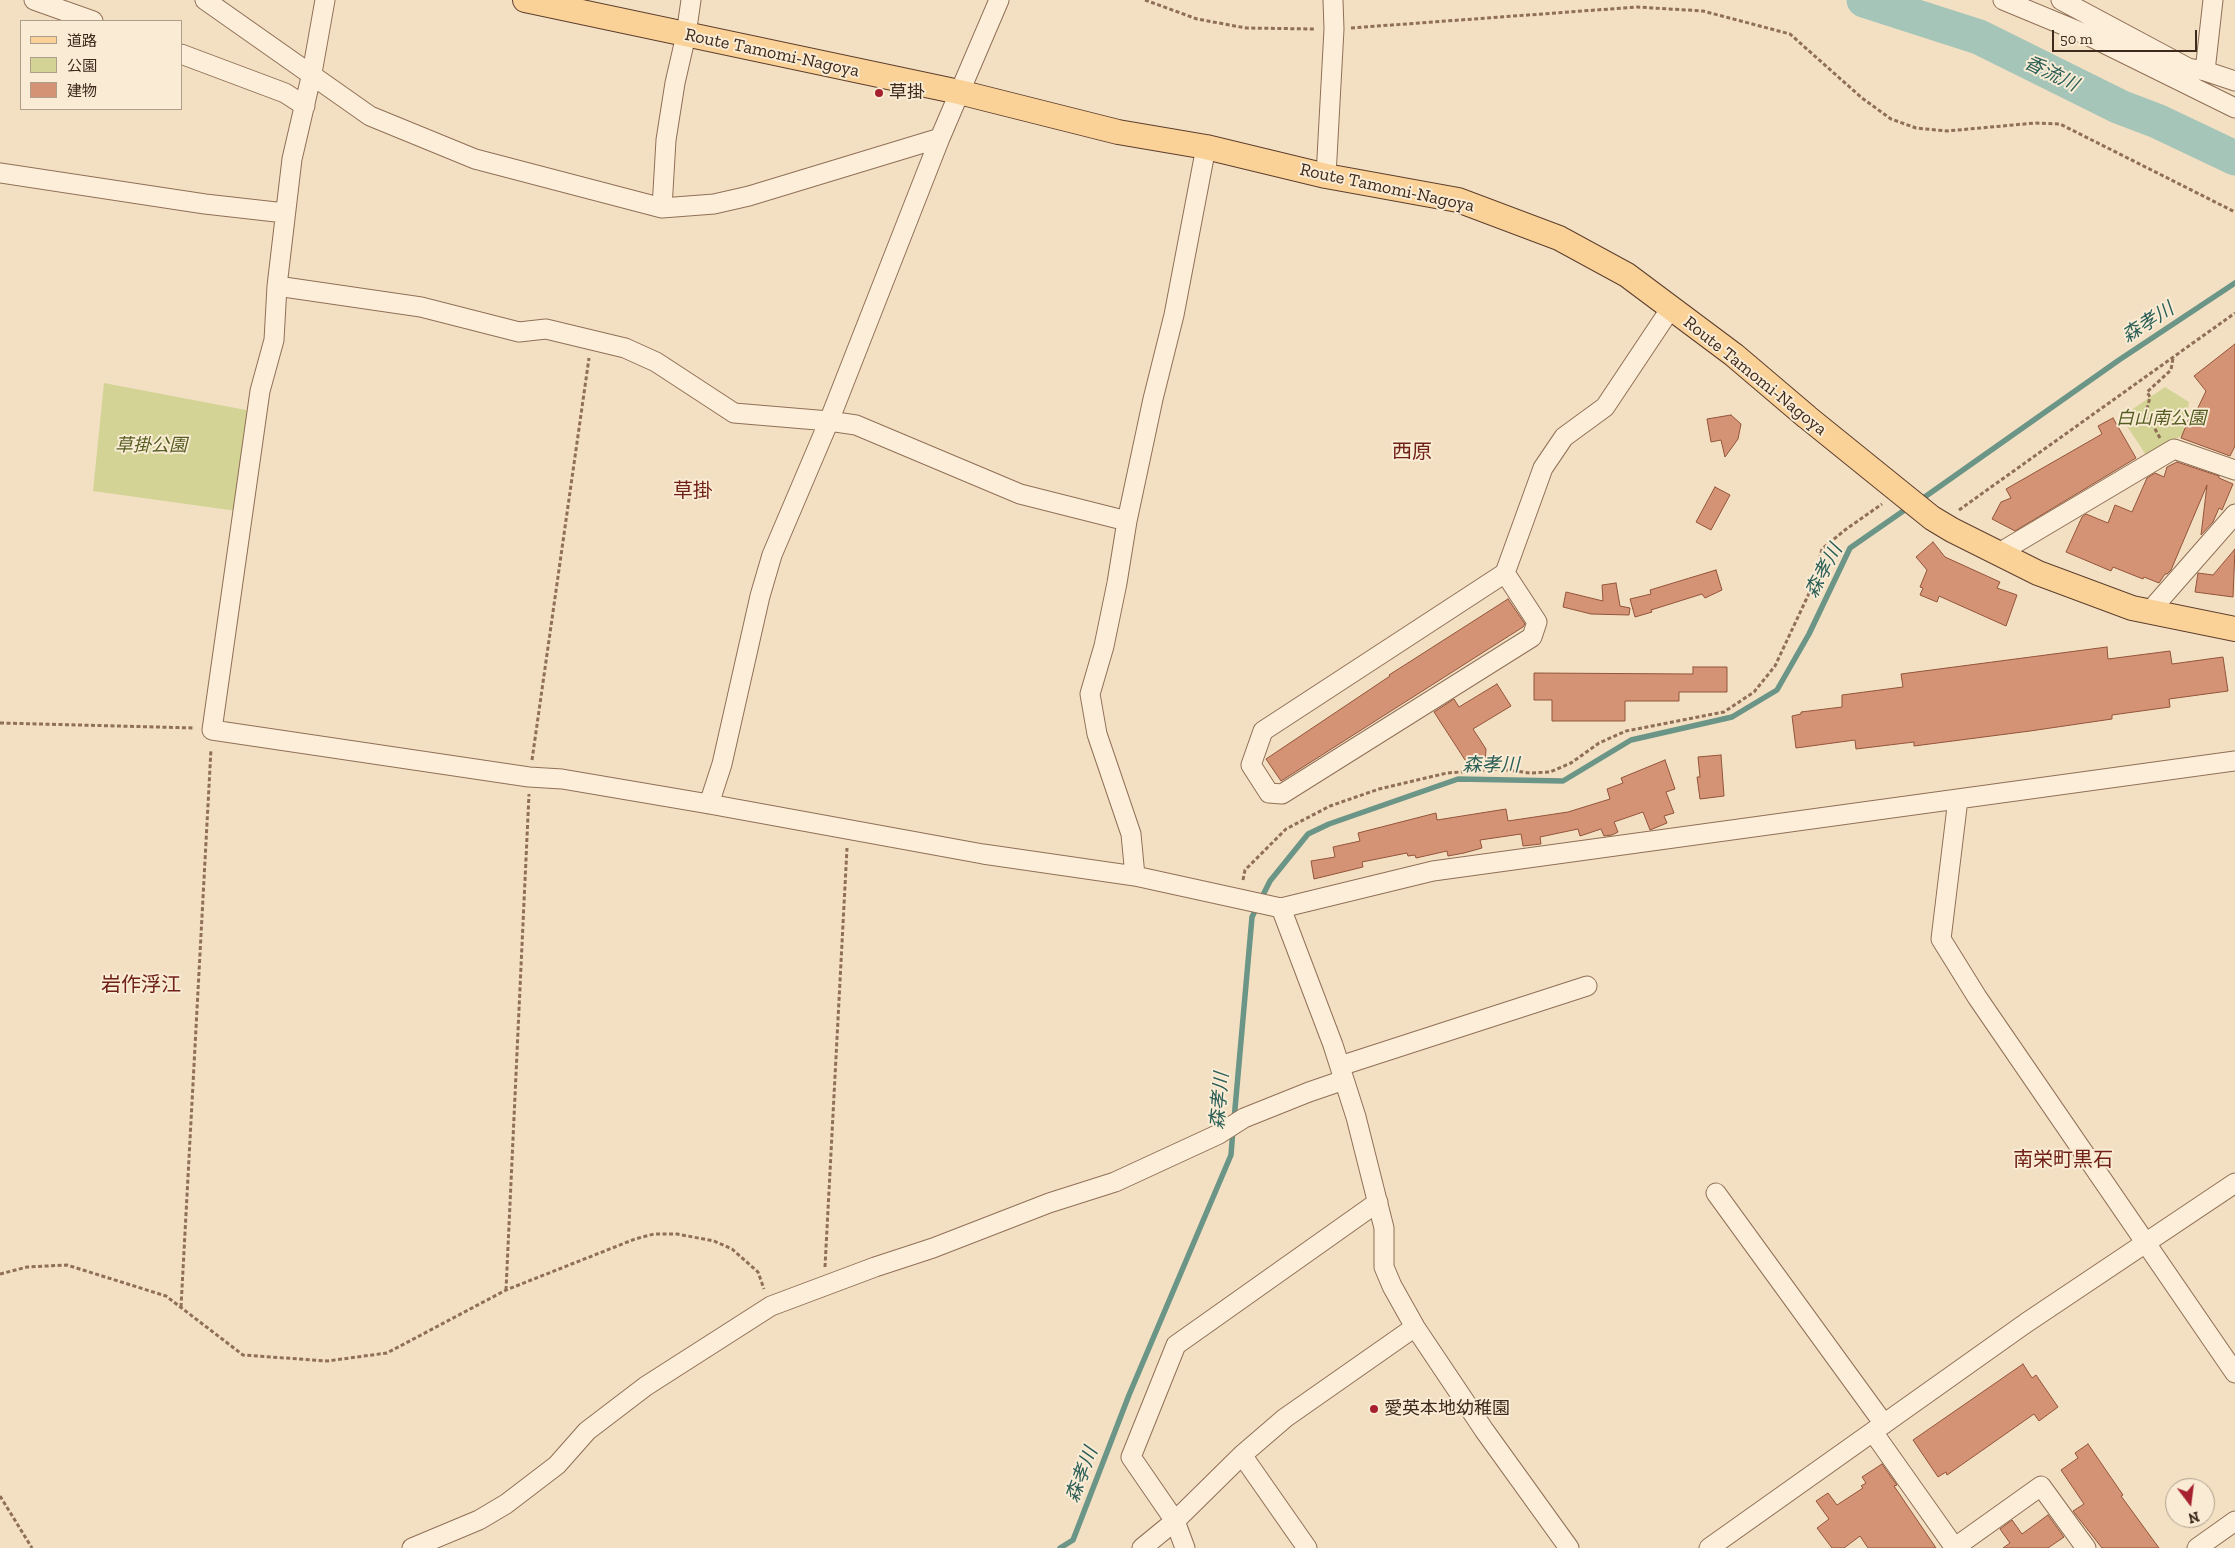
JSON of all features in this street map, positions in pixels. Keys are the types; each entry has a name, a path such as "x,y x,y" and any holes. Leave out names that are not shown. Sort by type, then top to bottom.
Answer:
{"main road":[{"name":"Route Tamomi-Nagoya","path":"536,1 603,9 686,35 959,92 1118,132 1206,147 1326,176 1458,200 1559,238 1628,274 1734,355 1936,521 2038,573 2132,608 2235,629"}],"street":[{"path":"34,0 89,20"},
{"path":"205,0 370,116 475,159 662,208 714,204 749,196 940,138"},
{"path":"325,0 312,74 292,159 277,286 274,340 260,391 212,730 529,777 562,780 709,804 984,854 1135,876 1276,907 1433,870 2235,761"},
{"path":"662,208 666,140 691,0"},
{"path":"709,804 722,764 760,596 772,554 829,421 940,138 959,92 969,75 999,0"},
{"path":"1326,176 1333,0"},
{"path":"2003,0 2085,34 2235,108"},
{"path":"2061,0 2188,68 2205,71 2235,81"},
{"path":"2205,71 2213,0"},
{"path":"182,54 285,93 305,106"},
{"path":"1135,876 1131,834 1097,734 1090,694 1117,583 1127,521 1153,399 1174,316 1206,147"},
{"path":"0,173 205,204 285,212"},
{"path":"277,286 421,307 519,332 546,329 625,348 656,362 734,413 856,425 1020,494 1127,521"},
{"path":"1505,573 1537,622 1532,637 1282,794 1269,793 1250,764 1263,731 1505,573 1543,468 1564,437 1605,407 1671,308"},
{"path":"1999,553 2174,448 2235,470"},
{"path":"2149,612 2235,514"},
{"path":"1958,799 1941,940 1977,998 2235,1373"},
{"path":"1276,907 1342,1073 1356,1116 1384,1228 1384,1267 1392,1286 1415,1327 1484,1430 1569,1548"},
{"path":"412,1548 479,1520 506,1504 557,1465 587,1431 638,1392 771,1306 1049,1204 1115,1182 1219,1134 1244,1118 1309,1092 1342,1073 1587,986"},
{"path":"1709,1548 2026,1323 2235,1184"},
{"path":"1716,1193 1879,1428 1955,1548 2041,1486 2086,1548"},
{"path":"1185,1548 1175,1521 1131,1458 1176,1345 1378,1202"},
{"path":"1142,1548 1175,1521 1242,1455 1285,1418 1415,1327"},
{"path":"1242,1455 1307,1548"},
{"path":"2210,1545 2235,1521"}],"path":[{"path":"1145,0 1197,19 1246,28 1333,25 1637,7 1703,11 1790,34 1862,98 1891,119 1916,128 1947,131 2035,124 2060,124 2235,212"},
{"path":"1936,521 2235,313"},
{"path":"506,1290 529,777 592,340"},
{"path":"2168,452 2146,413 2150,398 2147,392 2171,370 2173,357"},
{"path":"1239,899 1245,870 1286,829 1330,806 1379,789 1447,773 1498,769 1530,773 1550,772 1572,764 1599,743 1626,731 1724,712 1754,692 1775,666 1812,587 1822,550 1845,530 1899,492"},
{"path":"0,724 212,730 181,1307"},
{"path":"824,1286 848,828"},
{"path":"0,1274 27,1267 67,1265 166,1296 243,1355 328,1361 387,1353 506,1290 635,1239 654,1234 677,1234 714,1241 732,1249 758,1272 771,1306"},
{"path":"0,1496 32,1548"}],"green space":[{"name":"草掛公園","path":"104,383 251,411 237,511 93,491"},
{"name":"白山南公園","path":"2165,387 2189,402 2183,435 2146,455 2121,417"}],"building":[{"path":"2235,344 2235,446 2230,456 2181,438 2190,416 2193,418 2206,391 2194,376"},
{"path":"1731,415 1741,424 1738,439 1725,457 1721,440 1711,442 1707,419"},
{"path":"2113,418 2136,458 2015,531 1992,519 2001,502 2011,498 2006,489 2102,434 2098,426"},
{"path":"2177,462 2219,476 2219,478 2233,484 2222,510 2219,508 2213,522 2201,535 2207,485 2171,570 2165,574 2159,583 2113,567 2111,571 2066,552 2082,517 2086,514 2108,523 2115,505 2132,512 2147,478 2155,473 2164,477 2167,467"},
{"path":"1715,487 1730,495 1711,530 1696,522"},
{"path":"1933,542 1945,557 2000,582 1997,588 2017,595 2006,626 1939,596 1937,602 1920,595 1923,588 1920,587 1927,570 1916,557"},
{"path":"2235,549 2233,597 2195,592 2198,573 2213,575"},
{"path":"1716,570 1722,590 1705,598 1702,594 1635,617 1630,599 1651,594 1650,590"},
{"path":"1616,583 1620,606 1630,608 1629,615 1591,614 1563,607 1566,592 1603,601 1602,585"},
{"path":"1508,599 1525,624 1523,627 1281,781 1266,759 1389,675"},
{"path":"2107,647 2108,659 2170,651 2172,664 2223,657 2228,691 2169,699 2170,707 2112,715 2112,719 2030,731 1914,746 1914,742 1856,749 1855,740 1796,748 1792,716 1801,714 1801,712 1842,707 1842,695 1903,687 1901,674"},
{"path":"1693,667 1727,667 1727,692 1679,692 1679,701 1625,701 1625,721 1552,721 1552,700 1534,700 1534,673 1693,674"},
{"path":"1497,684 1511,706 1473,729 1486,749 1485,764 1467,763 1434,712 1454,699 1459,707"},
{"path":"1721,755 1724,796 1700,799 1697,777 1700,777 1698,757"},
{"path":"1665,760 1675,789 1666,792 1674,813 1664,816 1667,823 1650,830 1643,812 1614,822 1618,832 1612,835 1604,836 1601,829 1580,836 1578,829 1540,837 1541,844 1523,846 1521,834 1480,840 1482,848 1464,853 1448,856 1447,851 1416,858 1415,855 1408,856 1407,853 1362,862 1363,867 1314,879 1311,861 1335,857 1333,847 1360,841 1358,833 1436,813 1437,820 1506,809 1508,821 1568,812 1610,799 1607,789 1623,783 1621,778"},
{"path":"2023,1364 2032,1378 2036,1375 2058,1407 2039,1421 2034,1414 1947,1475 1946,1472 1938,1477 1913,1440"},
{"path":"2088,1444 2123,1495 2121,1496 2159,1548 2102,1548 2073,1511 2084,1504 2061,1470 2078,1458 2075,1453"},
{"path":"1882,1464 1897,1485 1894,1486 1936,1548 1868,1548 1860,1536 1844,1548 1832,1548 1817,1528 1829,1519 1816,1501 1828,1493 1837,1505 1863,1488 1861,1486 1866,1483 1862,1477"},
{"path":"2048,1515 2064,1537 2048,1548 2003,1548 2010,1543 2000,1529 2012,1520 2022,1534"}],"waterway":[{"name":"香流川","path":"1864,0 1979,37 2120,107 2157,121 2235,158"},
{"name":"森孝川","path":"1919,501 2119,360 2235,283"},
{"name":"森孝川","path":"1234,1120 1252,917 1270,881 1308,834 1329,824 1458,779 1563,781 1631,740 1732,717 1777,690 1809,634 1850,548 1909,507"},
{"name":"森孝川","path":"1060,1548 1073,1540 1129,1395 1231,1155 1233,1129"}],"place":[{"name":"草掛","path":"879,93"},
{"name":"愛英本地幼稚園","path":"1374,1409"}],"district":[{"name":"西原","path":"1412,452"},
{"name":"草掛","path":"693,491"},
{"name":"岩作浮江","path":"141,985"},
{"name":"南栄町黒石","path":"2063,1160"}]}
